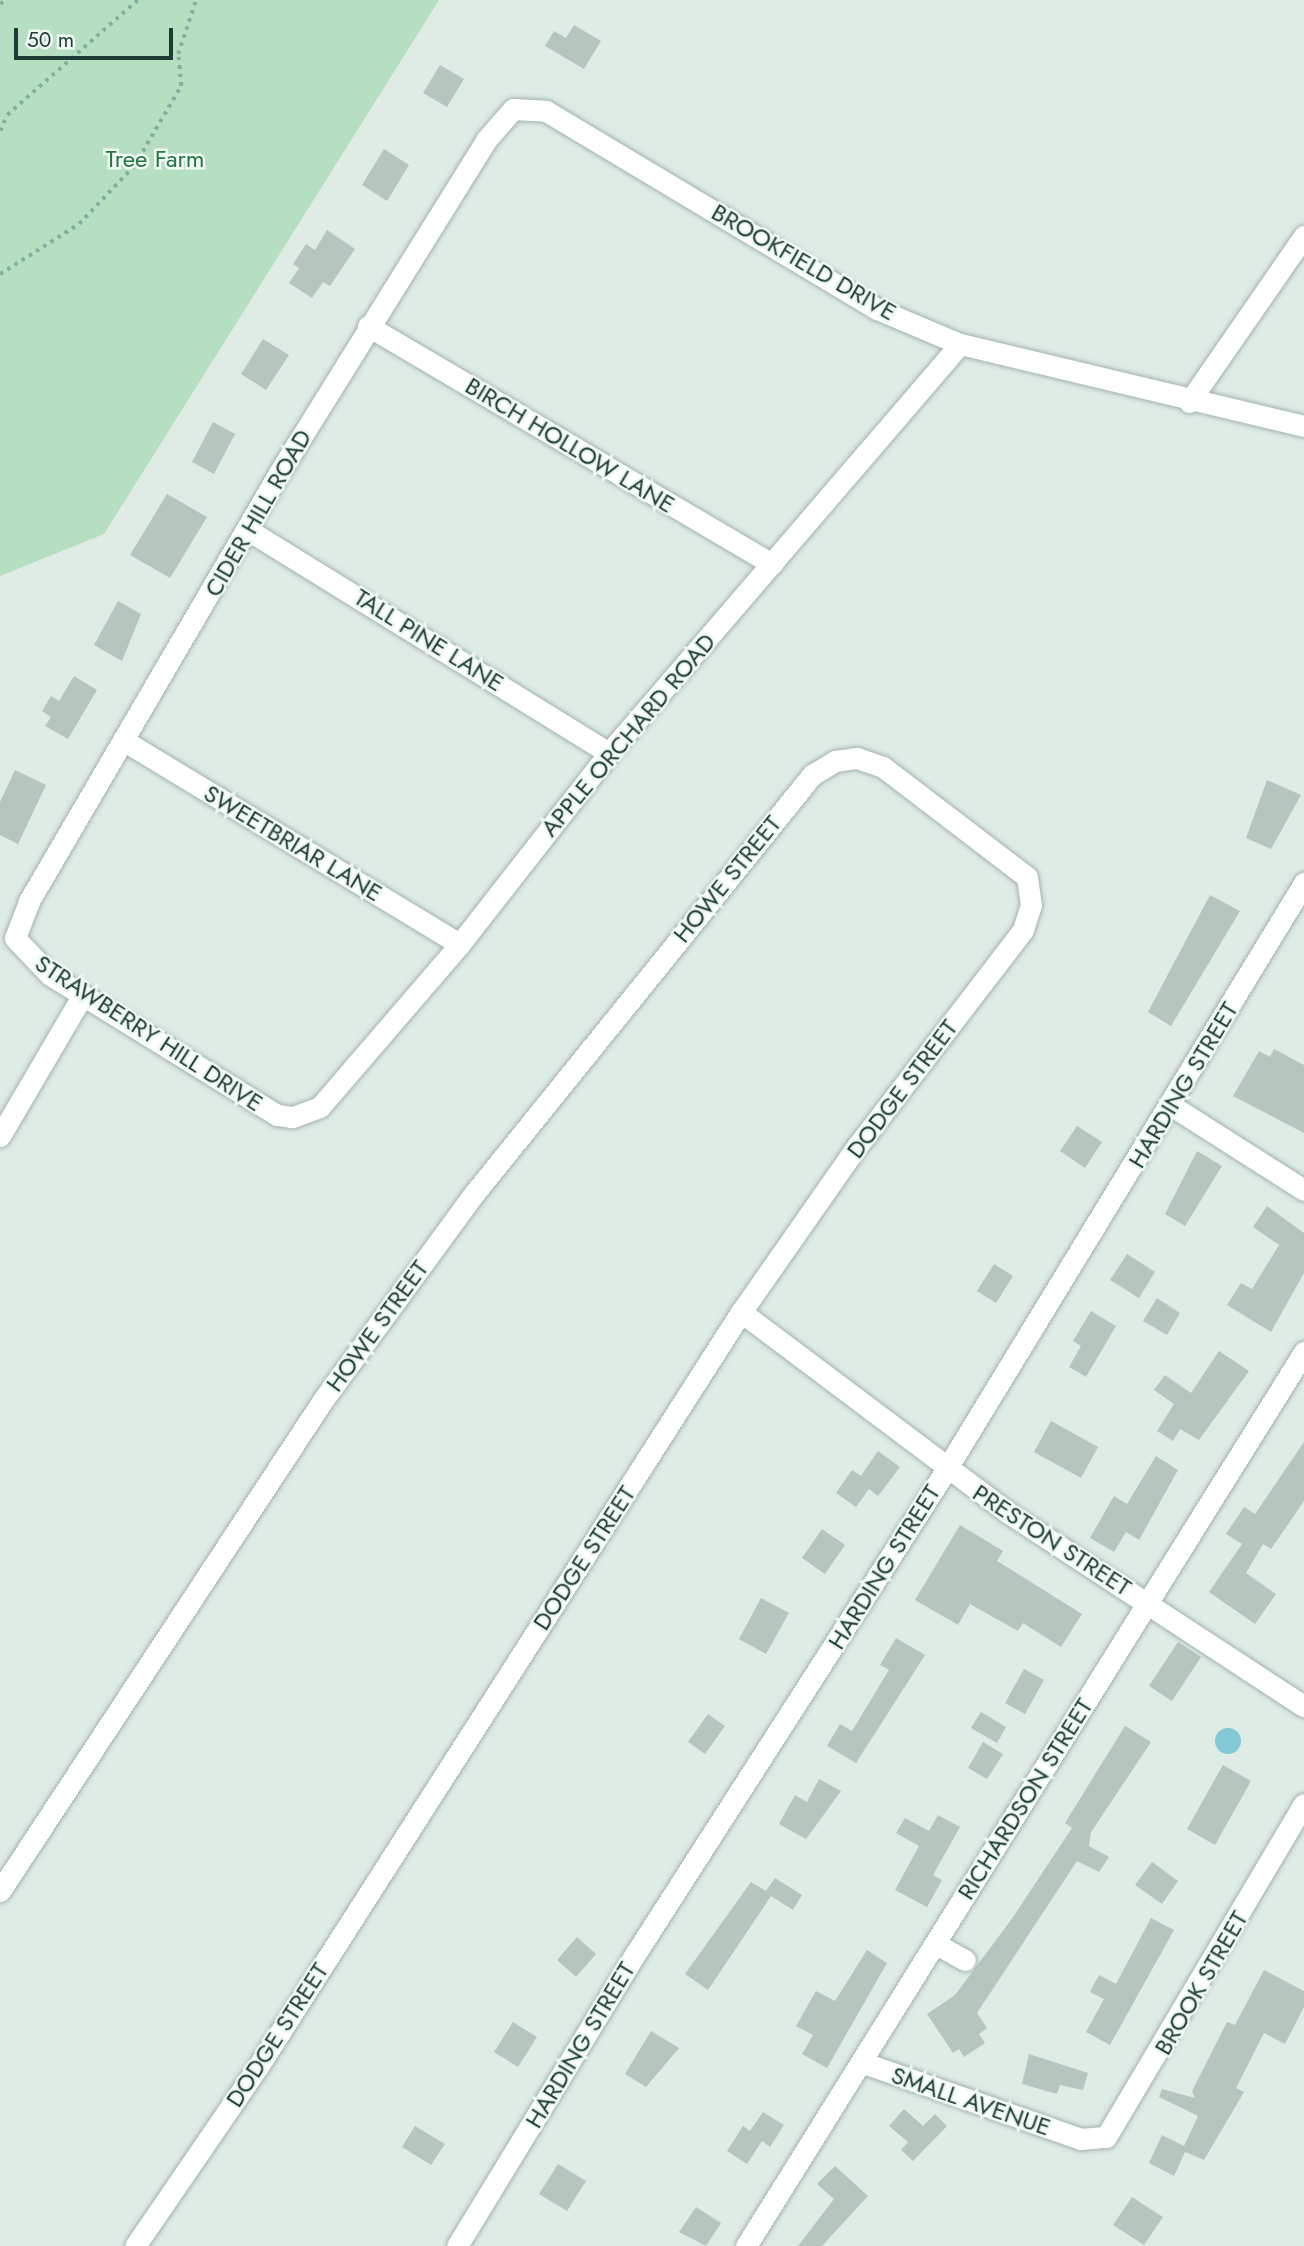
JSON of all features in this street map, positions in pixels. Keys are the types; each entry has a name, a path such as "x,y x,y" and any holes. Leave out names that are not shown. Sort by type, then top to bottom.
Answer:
{"street":[{"name":"CIDER HILL ROAD","path":"15,938 29,901 126,742 368,326 486,139 513,109 526,107"},
{"name":"BROOKFIELD DRIVE","path":"526,107 546,110 605,142 877,309 960,344 1189,402 1304,426"},
{"path":"1189,402 1304,236"},
{"name":"BIRCH HOLLOW LANE","path":"368,326 772,564"},
{"name":"APPLE ORCHARD ROAD","path":"292,1117 336,1094 460,944 609,753 960,344"},
{"name":"TALL PINE LANE","path":"248,530 609,753"},
{"name":"SWEETBRIAR LANE","path":"126,742 460,944"},
{"name":"HOWE STREET","path":"0,1891 323,1399 473,1195 797,791 835,761 857,758 883,766 1027,877"},
{"name":"DODGE STREET","path":"135,2246 259,2065 741,1312 857,1146 1023,930 1031,905 1027,877"},
{"name":"HARDING STREET","path":"457,2246 634,1956 946,1470 1172,1106 1304,883"},
{"name":"STRAWBERRY HILL DRIVE","path":"15,938 30,960 82,996 277,1115 292,1117"},
{"path":"0,1136 82,996"},
{"path":"1172,1106 1304,1190"},
{"name":"PRESTON STREET","path":"741,1312 885,1416 946,1470 1304,1706"},
{"name":"RICHARDSON STREET","path":"746,2246 1304,1352"},
{"name":"BROOK STREET","path":"1081,2139 1106,2137 1120,2119 1304,1804"},
{"path":"936,1944 965,1961"},
{"name":"SMALL AVENUE","path":"861,2062 1081,2139"}],"path":[{"path":"0,4 6,0"},
{"path":"0,131 7,115 138,0"},
{"path":"0,274 79,224 134,166 181,86 178,54 196,0"}],"green space":[{"name":"Tree Farm","path":"0,0 439,0 104,534 0,576"}],"water":[{"path":"1228,1728 1237,1732 1241,1741 1237,1750 1228,1754 1219,1750 1215,1741 1219,1732"}],"building":[{"path":"574,25 601,41 584,69 545,46 554,31 566,38"},
{"path":"440,65 464,79 447,107 423,93"},
{"path":"384,149 409,165 387,201 362,185"},
{"path":"327,230 355,249 330,286 323,282 312,298 289,283 299,268 293,264 306,244 315,250"},
{"path":"263,339 289,355 266,390 241,374"},
{"path":"213,422 235,434 214,474 192,462"},
{"path":"167,494 207,517 170,578 130,555"},
{"path":"118,601 141,614 122,661 94,645"},
{"path":"74,676 97,690 68,739 45,726 51,717 42,711 51,696 59,701"},
{"path":"15,770 46,785 18,844 0,835 0,802"},
{"path":"1267,780 1301,795 1271,849 1246,838"},
{"path":"1210,895 1240,911 1171,1026 1148,1012"},
{"path":"1274,1049 1304,1065 1304,1133 1233,1096 1259,1051 1270,1057"},
{"path":"1077,1126 1102,1142 1085,1168 1060,1151"},
{"path":"1197,1151 1222,1166 1185,1226 1165,1214"},
{"path":"1267,1206 1304,1233 1304,1273 1271,1332 1227,1305 1241,1283 1252,1289 1279,1245 1253,1227"},
{"path":"1127,1254 1155,1272 1139,1298 1110,1280"},
{"path":"994,1264 1013,1276 996,1303 977,1291"},
{"path":"1157,1298 1180,1313 1167,1335 1143,1321"},
{"path":"1091,1311 1116,1326 1086,1377 1069,1367 1081,1346 1073,1341"},
{"path":"1219,1351 1249,1371 1199,1440 1180,1429 1173,1441 1157,1431 1174,1404 1154,1390 1165,1375 1191,1393"},
{"path":"1051,1421 1098,1447 1081,1478 1034,1452"},
{"path":"1304,1442 1304,1501 1271,1549 1263,1544 1246,1573 1276,1594 1255,1624 1209,1592 1242,1544 1226,1534 1244,1507 1255,1514"},
{"path":"878,1451 900,1467 878,1496 869,1489 856,1507 836,1493 852,1470 861,1476"},
{"path":"1156,1456 1178,1470 1139,1540 1126,1532 1114,1552 1090,1538 1114,1496 1127,1504"},
{"path":"960,1525 1003,1551 997,1561 1082,1614 1061,1647 1023,1623 1018,1631 970,1604 958,1625 915,1600"},
{"path":"822,1529 845,1545 825,1574 802,1558"},
{"path":"761,1598 789,1613 766,1654 739,1639"},
{"path":"896,1638 925,1655 856,1763 827,1746 840,1724 852,1731 889,1670 880,1665"},
{"path":"1178,1642 1201,1657 1172,1701 1149,1686"},
{"path":"1024,1669 1044,1680 1025,1714 1005,1703"},
{"path":"981,1712 1006,1727 997,1743 971,1728"},
{"path":"708,1714 725,1726 705,1754 688,1742"},
{"path":"1125,1726 1151,1742 1091,1832 1089,1846 1109,1857 1099,1872 1077,1861 977,2013 987,2028 979,2034 985,2043 964,2057 959,2049 953,2053 927,2014 955,1995 1011,1920 1072,1828 1065,1823"},
{"path":"983,1742 1003,1754 987,1779 968,1768"},
{"path":"1223,1765 1251,1781 1215,1845 1187,1829"},
{"path":"819,1779 841,1791 806,1839 779,1824 795,1795 807,1802"},
{"path":"938,1815 960,1827 933,1875 942,1880 927,1907 895,1890 919,1846 896,1833 905,1818 929,1831"},
{"path":"1152,1862 1178,1881 1162,1904 1135,1885"},
{"path":"775,1878 802,1895 793,1910 771,1896 708,1990 685,1974 751,1882 766,1891"},
{"path":"1151,1918 1174,1930 1110,2045 1086,2032 1104,1999 1090,1992 1099,1975 1116,1984"},
{"path":"577,1937 596,1954 576,1977 557,1960"},
{"path":"867,1950 887,1963 827,2068 802,2054 813,2035 796,2026 816,1991 835,2001"},
{"path":"1264,1970 1304,1991 1304,2007 1285,2044 1264,2033 1236,2088 1244,2092 1204,2160 1185,2152 1174,2176 1149,2163 1162,2135 1184,2146 1198,2116 1159,2097 1162,2089 1195,2098 1192,2091 1227,2022 1235,2025"},
{"path":"513,2022 537,2037 518,2067 494,2052"},
{"path":"651,2031 679,2048 646,2087 625,2074"},
{"path":"1029,2054 1088,2073 1083,2090 1060,2085 1057,2094 1022,2084"},
{"path":"904,2109 923,2126 935,2114 947,2126 913,2161 901,2150 908,2142 889,2126"},
{"path":"763,2112 784,2125 770,2147 762,2141 747,2164 727,2151 743,2126 750,2131"},
{"path":"415,2126 445,2144 431,2165 402,2147"},
{"path":"558,2164 586,2181 567,2211 539,2194"},
{"path":"835,2166 868,2196 822,2246 798,2246 834,2199 817,2184"},
{"path":"1132,2197 1163,2217 1144,2245 1113,2225"},
{"path":"696,2207 721,2223 706,2246 679,2232"}]}
